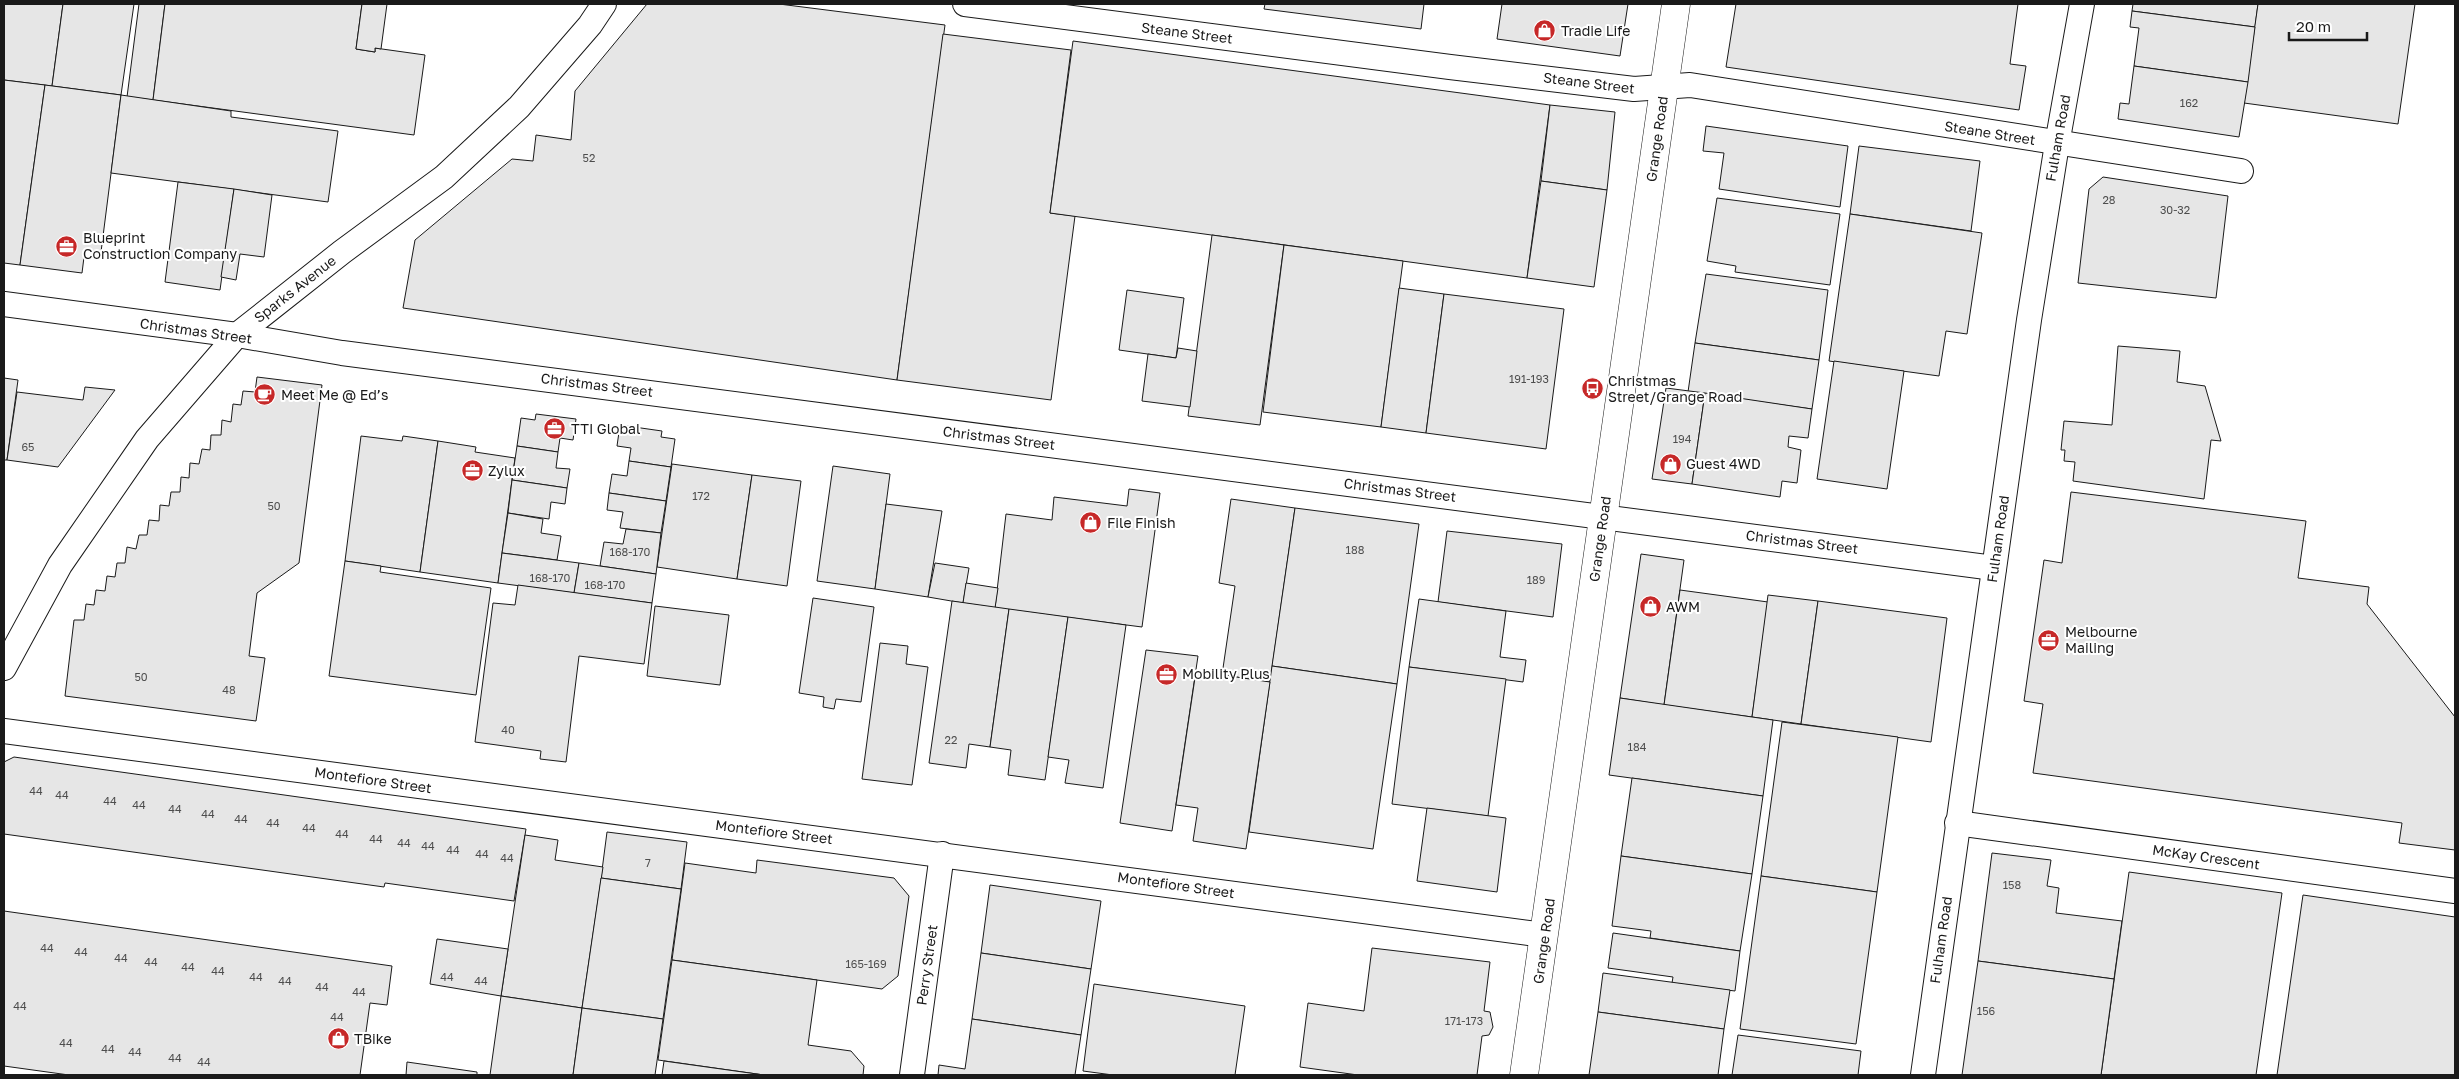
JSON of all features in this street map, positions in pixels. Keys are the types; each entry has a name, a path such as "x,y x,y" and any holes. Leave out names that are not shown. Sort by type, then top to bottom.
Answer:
{"main road":[{"name":"Grange Road","path":"1524,1075 1676,4"}],"street":[{"name":"Sparks Avenue","path":"4,668 60,565 147,439 237,335 342,252 444,177 518,107 590,25 604,4"},
{"name":"Steane Street","path":"965,4 1634,89 1690,86 2241,171"},
{"name":"Fulham Road","path":"1923,1075 1994,568 2057,144 2082,4"},
{"name":"Christmas Street","path":"4,304 237,335 342,353 1994,568"},
{"name":"Montefiore Street","path":"4,731 1544,935"},
{"name":"McKay Crescent","path":"1957,823 2455,891"},
{"name":"Perry Street","path":"912,1075 942,854"}],"building":[{"path":"4,4 63,4 52,86 4,80"},
{"path":"63,4 134,4 121,95 52,86"},
{"path":"139,4 165,4 153,100 127,97"},
{"path":"165,4 362,4 356,49 375,52 375,48 425,55 414,135 153,100"},
{"path":"362,4 387,4 381,49 375,48 375,52 356,49"},
{"path":"647,4 779,4 945,25 897,380 403,308 415,240 512,159 533,161 536,135 571,140 575,91"},
{"path":"1265,4 1424,4 1421,29 1264,9"},
{"path":"1502,4 1628,4 1620,56 1497,39"},
{"path":"1736,4 2018,4 2010,64 2026,66 2019,110 1726,67"},
{"path":"2133,4 2258,4 2255,27 2132,11"},
{"path":"2258,4 2415,4 2398,124 2244,103"},
{"path":"2132,11 2255,27 2248,82 2134,66 2139,28 2130,27"},
{"path":"943,34 1071,50 1050,213 1075,216 1051,400 897,380"},
{"path":"1073,41 1550,105 1527,278 1050,213"},
{"path":"2134,66 2248,82 2239,137 2118,119 2120,103 2129,104"},
{"path":"4,80 45,85 20,265 4,263"},
{"path":"45,85 121,95 101,252 85,249 82,273 20,265"},
{"path":"121,95 231,111 231,117 338,131 328,202 111,173"},
{"path":"1550,105 1615,112 1607,190 1541,181"},
{"path":"1706,126 1848,146 1840,207 1719,189 1724,153 1703,151"},
{"path":"1859,146 1980,161 1971,231 1850,214"},
{"path":"2103,177 2228,196 2216,298 2078,283 2089,189"},
{"path":"1541,181 1607,190 1594,287 1527,278"},
{"path":"178,182 234,189 220,290 165,282"},
{"path":"234,189 272,195 264,257 240,254 236,280 221,277"},
{"path":"1717,198 1840,214 1830,285 1735,272 1736,266 1707,261"},
{"path":"1850,214 1982,233 1967,334 1946,331 1939,376 1829,361"},
{"path":"1212,235 1284,245 1260,425 1188,416"},
{"path":"1284,245 1403,261 1381,427 1263,412"},
{"path":"1706,274 1828,290 1819,360 1695,343"},
{"path":"1399,288 1444,294 1426,433 1381,427"},
{"path":"1127,290 1184,298 1176,358 1119,350"},
{"path":"1444,294 1564,309 1546,449 1426,433"},
{"path":"1695,343 1819,360 1812,409 1688,392"},
{"path":"2118,346 2180,351 2177,382 2205,386 2221,441 2211,440 2204,499 2073,481 2075,462 2064,461 2065,450 2061,450 2064,421 2112,425"},
{"path":"1178,348 1197,351 1190,407 1142,401 1148,354 1176,358"},
{"path":"1834,361 1904,371 1887,489 1817,479"},
{"path":"257,377 322,385 299,563 257,593 249,656 265,658 256,721 65,696 74,620 84,620 86,604 94,605 96,590 105,591 107,576 115,577 117,563 125,563 127,547 136,549 139,535 147,535 149,520 159,521 160,505 169,506 171,492 180,492 181,477 189,478 190,463 199,464 202,449 210,450 211,435 221,435 222,420 231,422 233,404 241,405 243,391 255,392"},
{"path":"4,378 18,380 7,460 4,460"},
{"path":"85,387 115,390 58,467 7,460 17,392 83,400"},
{"path":"1666,388 1705,393 1692,484 1652,479"},
{"path":"1705,393 1812,409 1808,438 1789,436 1788,447 1801,450 1797,483 1782,481 1780,497 1692,484"},
{"path":"536,414 576,419 573,440 560,438 558,452 517,446 521,418 535,420"},
{"path":"620,425 662,431 661,437 675,439 671,467 629,461 631,448 617,446"},
{"path":"361,436 402,441 403,436 438,441 420,572 345,561"},
{"path":"438,441 476,447 475,452 515,458 498,583 420,572"},
{"path":"517,446 558,452 556,468 570,469 567,488 512,480"},
{"path":"629,461 671,467 666,501 609,493 612,474 627,476"},
{"path":"672,464 752,475 737,579 657,567"},
{"path":"833,466 890,474 875,589 817,581"},
{"path":"752,475 801,481 787,586 737,579"},
{"path":"512,480 567,488 565,504 551,502 549,519 508,513"},
{"path":"1129,489 1160,493 1142,627 995,608 1006,514 1052,520 1054,497 1127,506"},
{"path":"2071,492 2306,521 2298,578 2369,587 2367,604 2455,717 2455,850 2399,843 2402,823 2033,773 2043,704 2024,701 2044,560 2062,563"},
{"path":"609,493 666,501 661,533 620,528 623,512 607,510"},
{"path":"1231,499 1295,508 1270,682 1222,675 1235,586 1219,583"},
{"path":"886,504 942,511 928,597 875,589"},
{"path":"1295,508 1419,524 1397,684 1272,666"},
{"path":"508,513 543,519 541,533 561,536 557,560 502,553"},
{"path":"626,529 661,533 656,574 600,566 604,542 623,544"},
{"path":"1447,531 1562,544 1553,617 1438,602"},
{"path":"502,553 579,563 574,593 498,583"},
{"path":"1641,554 1684,560 1664,705 1620,698"},
{"path":"345,561 381,566 380,572 491,588 476,695 329,676"},
{"path":"579,563 656,574 652,603 574,593"},
{"path":"935,563 969,568 963,603 928,597"},
{"path":"966,583 998,588 995,608 963,603"},
{"path":"518,585 652,603 644,664 579,656 566,762 540,759 541,751 475,742 493,603 515,605"},
{"path":"1680,590 1768,602 1752,717 1664,705"},
{"path":"1768,595 1818,601 1801,724 1752,717"},
{"path":"813,598 874,607 861,702 836,699 834,709 823,707 824,697 799,693"},
{"path":"1419,599 1506,611 1500,657 1526,660 1523,682 1409,667"},
{"path":"952,601 1009,609 990,747 969,744 966,768 929,763"},
{"path":"1818,601 1947,618 1931,742 1801,724"},
{"path":"655,606 729,615 720,685 647,676"},
{"path":"1009,609 1068,617 1045,780 1008,775 1011,750 990,747"},
{"path":"1068,617 1126,625 1103,788 1065,783 1069,760 1048,757"},
{"path":"880,643 908,646 906,664 928,667 912,785 862,779"},
{"path":"1146,650 1198,656 1172,831 1120,823"},
{"path":"1272,666 1397,684 1373,849 1249,832"},
{"path":"1409,667 1506,679 1488,816 1392,804"},
{"path":"1196,671 1270,682 1246,849 1193,841 1198,808 1176,805"},
{"path":"1620,698 1773,720 1763,796 1609,775"},
{"path":"1782,722 1898,737 1877,892 1761,876"},
{"path":"14,757 526,829 514,901 385,883 384,887 4,834 4,762"},
{"path":"1632,778 1763,796 1752,874 1621,856"},
{"path":"1427,808 1506,818 1497,892 1417,881"},
{"path":"607,832 687,842 681,889 601,878"},
{"path":"525,835 558,840 555,860 603,867 582,1008 501,996"},
{"path":"1992,853 2051,860 2047,886 2059,888 2056,913 2122,921 2114,979 1978,961"},
{"path":"1621,856 1752,874 1740,951 1650,938 1651,931 1612,926"},
{"path":"757,860 894,878 909,896 898,976 882,989 672,960 685,863 756,873"},
{"path":"2129,872 2282,893 2256,1075 2101,1075"},
{"path":"1761,876 1877,892 1856,1044 1740,1029"},
{"path":"601,878 681,889 663,1019 582,1008"},
{"path":"990,885 1101,901 1091,969 981,953"},
{"path":"2303,895 2455,917 2455,1075 2277,1075"},
{"path":"4,911 392,966 387,1005 370,1003 360,1075 69,1075 4,1066"},
{"path":"1613,933 1740,951 1735,991 1672,983 1673,977 1608,968"},
{"path":"437,939 508,949 501,996 430,984"},
{"path":"1372,948 1490,962 1484,1011 1490,1012 1493,1027 1489,1035 1482,1036 1477,1075 1358,1075 1300,1067 1308,1003 1364,1011"},
{"path":"981,953 1091,969 1081,1035 972,1019"},
{"path":"672,960 817,980 808,1045 851,1051 864,1066 863,1075 764,1075 658,1060"},
{"path":"1978,961 2114,979 2101,1075 1962,1075"},
{"path":"1603,973 1730,990 1724,1029 1598,1012"},
{"path":"1094,984 1245,1006 1235,1075 1113,1075 1083,1071"},
{"path":"501,996 582,1008 573,1075 490,1075"},
{"path":"582,1008 663,1019 655,1075 573,1075"},
{"path":"1598,1012 1724,1029 1718,1075 1589,1075"},
{"path":"972,1019 1081,1035 1075,1075 938,1075 939,1065 965,1069"},
{"path":"1738,1035 1861,1051 1858,1075 1732,1075"},
{"path":"664,1061 764,1075 662,1075"},
{"path":"407,1062 477,1072 477,1075 406,1075"}],"place":[{"name":"Tradie Life","path":"1545,31"},
{"name":"Blueprint Construction Company","path":"67,246"},
{"name":"Christmas Street/Grange Road","path":"1592,389"},
{"name":"Meet Me @ Ed’s","path":"265,395"},
{"name":"TTI Global","path":"555,429"},
{"name":"Guest 4WD","path":"1670,464"},
{"name":"Zylux","path":"472,471"},
{"name":"File Finish","path":"1091,523"},
{"name":"AWM","path":"1650,607"},
{"name":"Melbourne Mailing","path":"2049,640"},
{"name":"Mobility Plus","path":"1166,674"},
{"name":"TBike","path":"338,1039"}]}
